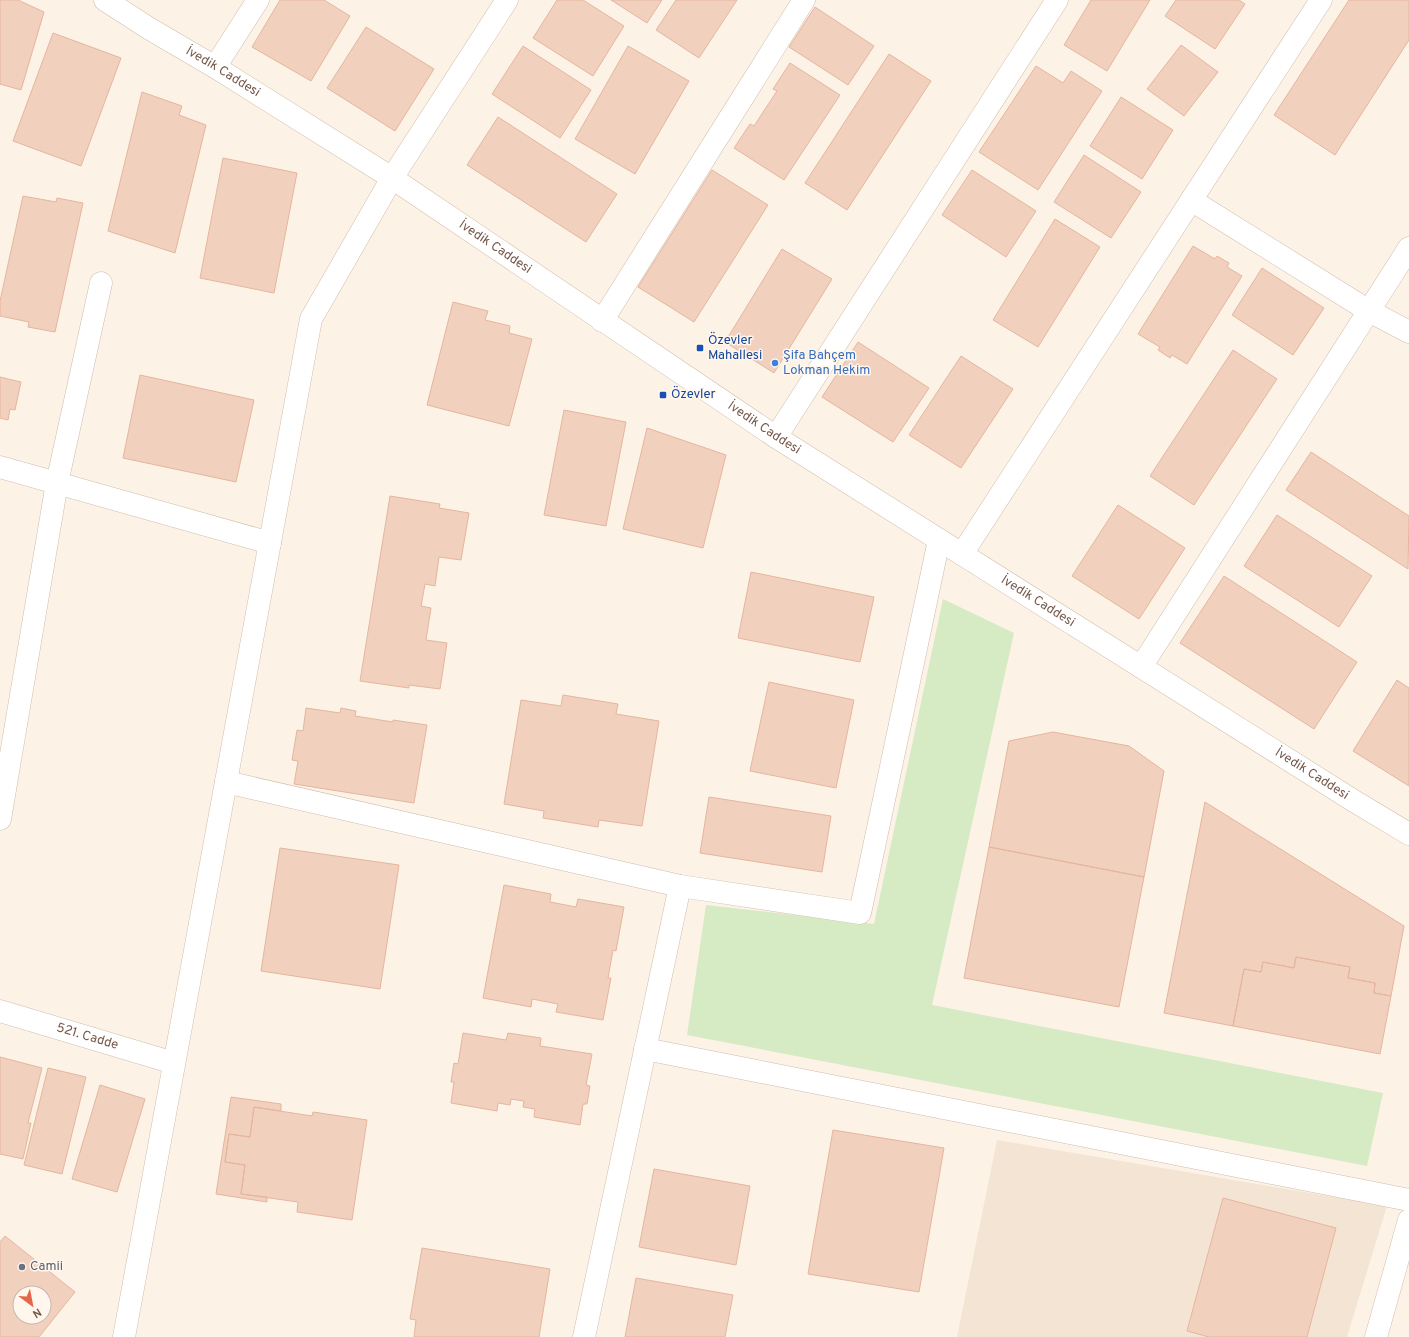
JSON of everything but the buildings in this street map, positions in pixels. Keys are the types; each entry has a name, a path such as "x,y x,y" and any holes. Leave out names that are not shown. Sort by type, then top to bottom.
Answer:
{"street":[{"name":"İvedik Caddesi","path":"105,0 150,29 215,66 392,178 776,437 1354,801 1409,834"},
{"path":"215,66 258,0"},
{"path":"124,1337 311,319 392,178 507,0"},
{"path":"602,321 804,0"},
{"path":"776,437 1057,0"},
{"path":"962,554 1321,0"},
{"path":"1191,200 1369,311 1409,332"},
{"path":"1141,667 1409,248"},
{"path":"0,820 56,483 101,283"},
{"path":"0,467 270,543"},
{"path":"226,782 680,886 860,913 939,540"},
{"path":"584,1337 680,886"},
{"name":"521. Cadde","path":"0,1011 174,1063"},
{"path":"645,1049 1409,1200"},
{"path":"1376,1337 1409,1220"}],"shaded area":[{"path":"997,1140 1387,1206 1347,1337 957,1337"}],"green space":[{"path":"943,599 1014,633 932,1005 1383,1093 1367,1166 687,1035 706,905 874,924"}],"place":[{"name":"Özevler Mahallesi","path":"700,348"},
{"name":"Şifa Bahçem Lokman Hekim","path":"775,363"},
{"name":"Özevler","path":"663,395"},
{"name":"Camii","path":"22,1267"}]}
